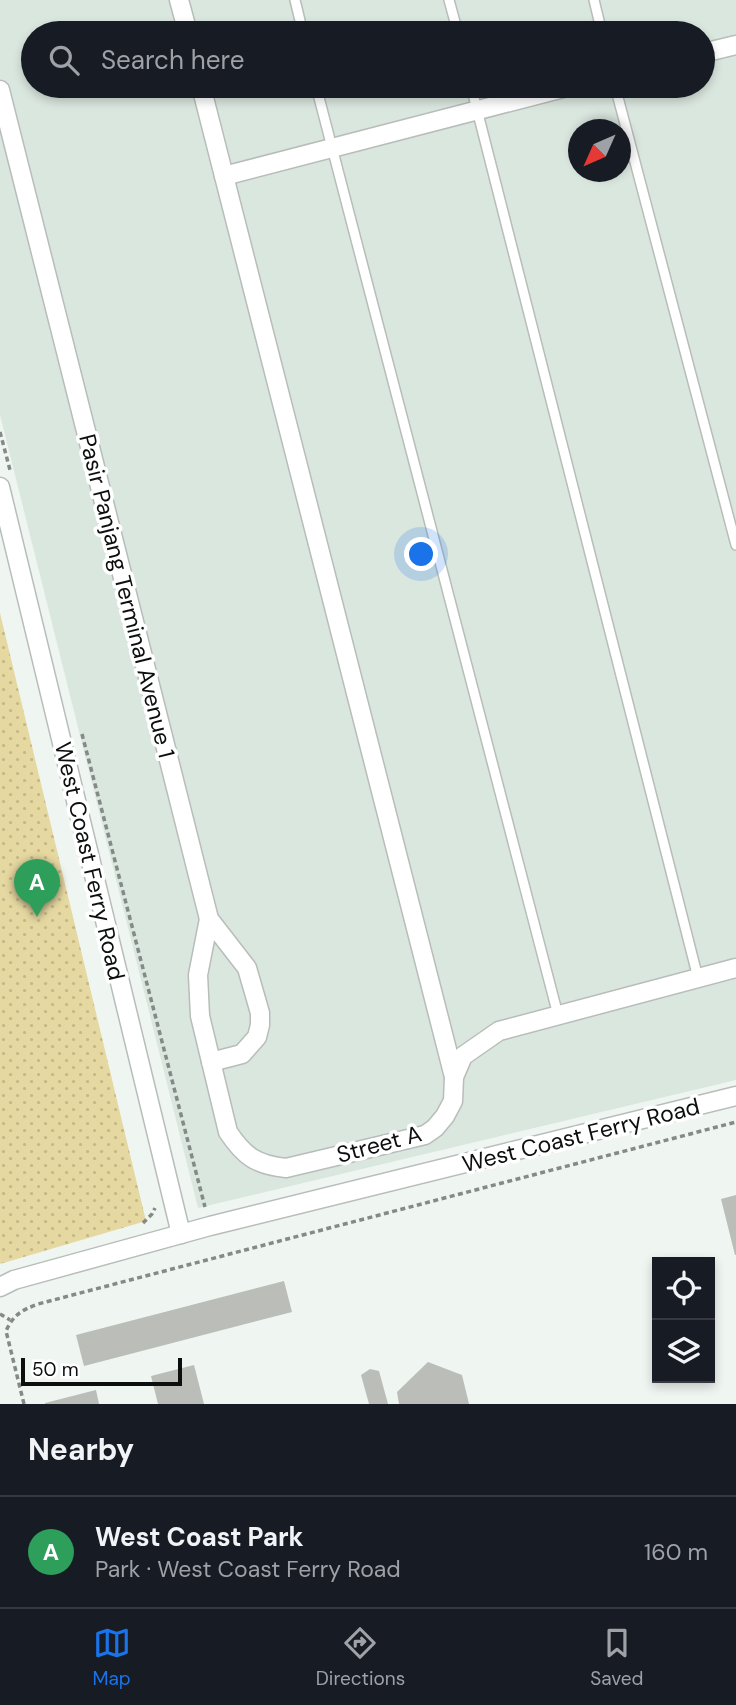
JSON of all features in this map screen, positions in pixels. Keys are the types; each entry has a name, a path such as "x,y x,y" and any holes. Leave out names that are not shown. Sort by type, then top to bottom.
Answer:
{"street":[{"path":"179,0 185,21"},
{"path":"715,50 736,45"},
{"name":"Pasir Panjang Terminal Avenue 1","path":"0,90 209,919 247,968 260,1013 261,1025 257,1037 242,1055 211,1062"},
{"path":"204,98 454,1077"},
{"path":"224,176 522,98"},
{"name":"West Coast Ferry Road","path":"0,487 181,1234"},
{"name":"Street A","path":"209,919 198,975 200,1016 228,1132 237,1147 251,1158 266,1166 286,1168 425,1135 440,1122 453,1101 454,1077 463,1056 499,1031 736,968"},
{"name":"West Coast Ferry Road","path":"0,1287 14,1280 210,1226 736,1096"}],"lane":[{"path":"295,0 300,21"},
{"path":"449,0 455,21"},
{"path":"594,0 599,21"},
{"path":"319,98 558,1015"},
{"path":"474,98 698,978"},
{"path":"618,98 736,545"}],"path":[{"path":"0,432 10,470"},
{"path":"79,723 210,1226"},
{"path":"24,1404 6,1331 10,1320 21,1310 736,1122"},
{"path":"142,1224 152,1214 158,1200"},
{"path":"0,1314 10,1320"}],"shaded area":[{"path":"0,0 736,0 736,1080 198,1208 0,415"},
{"path":"0,613 146,1221 0,1264"}],"building":[{"path":"736,1195 736,1255 735,1255 721,1199"},
{"path":"284,1281 292,1312 84,1366 76,1335"},
{"path":"428,1362 462,1375 469,1404 399,1404 397,1392"},
{"path":"194,1365 204,1404 158,1404 151,1376"},
{"path":"370,1369 379,1371 388,1404 369,1404 361,1375"},
{"path":"96,1390 99,1404 45,1404 45,1403"}],"place":[{"name":"West Coast Park","path":"37,917"}]}
